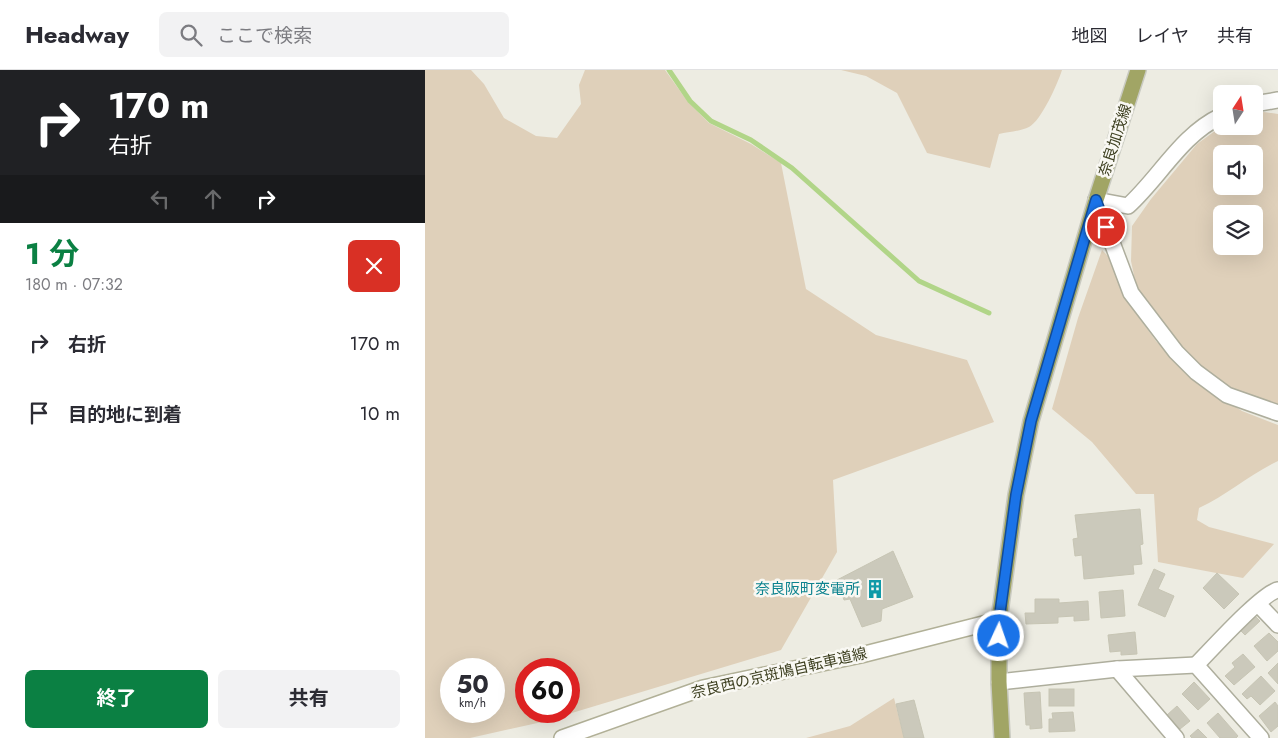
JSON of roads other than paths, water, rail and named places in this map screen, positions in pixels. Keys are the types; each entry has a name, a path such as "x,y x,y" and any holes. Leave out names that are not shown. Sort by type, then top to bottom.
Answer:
{"main road":[{"name":"奈良加茂線","path":"1002,738 999,682 999,620 1016,495 1031,421 1096,200 1138,70"}],"street":[{"path":"1263,102 1278,100"},
{"path":"1096,200 1128,206 1142,194 1186,141 1213,120"},
{"path":"1096,200 1131,293 1176,352 1196,372 1227,395 1278,413"},
{"path":"999,682 1117,669 1196,666 1258,604 1273,591 1278,590"},
{"path":"1258,604 1278,625"},
{"name":"奈良西の京斑鳩自転車道線","path":"562,738 703,688 861,655 999,620"},
{"path":"1196,666 1261,738"},
{"path":"1117,669 1176,738"}],"waterway":[{"path":"669,70 690,101 711,121 751,140 792,168 919,281 989,313"}],"place":[{"name":"奈良阪町変電所","path":"875,589"}]}
